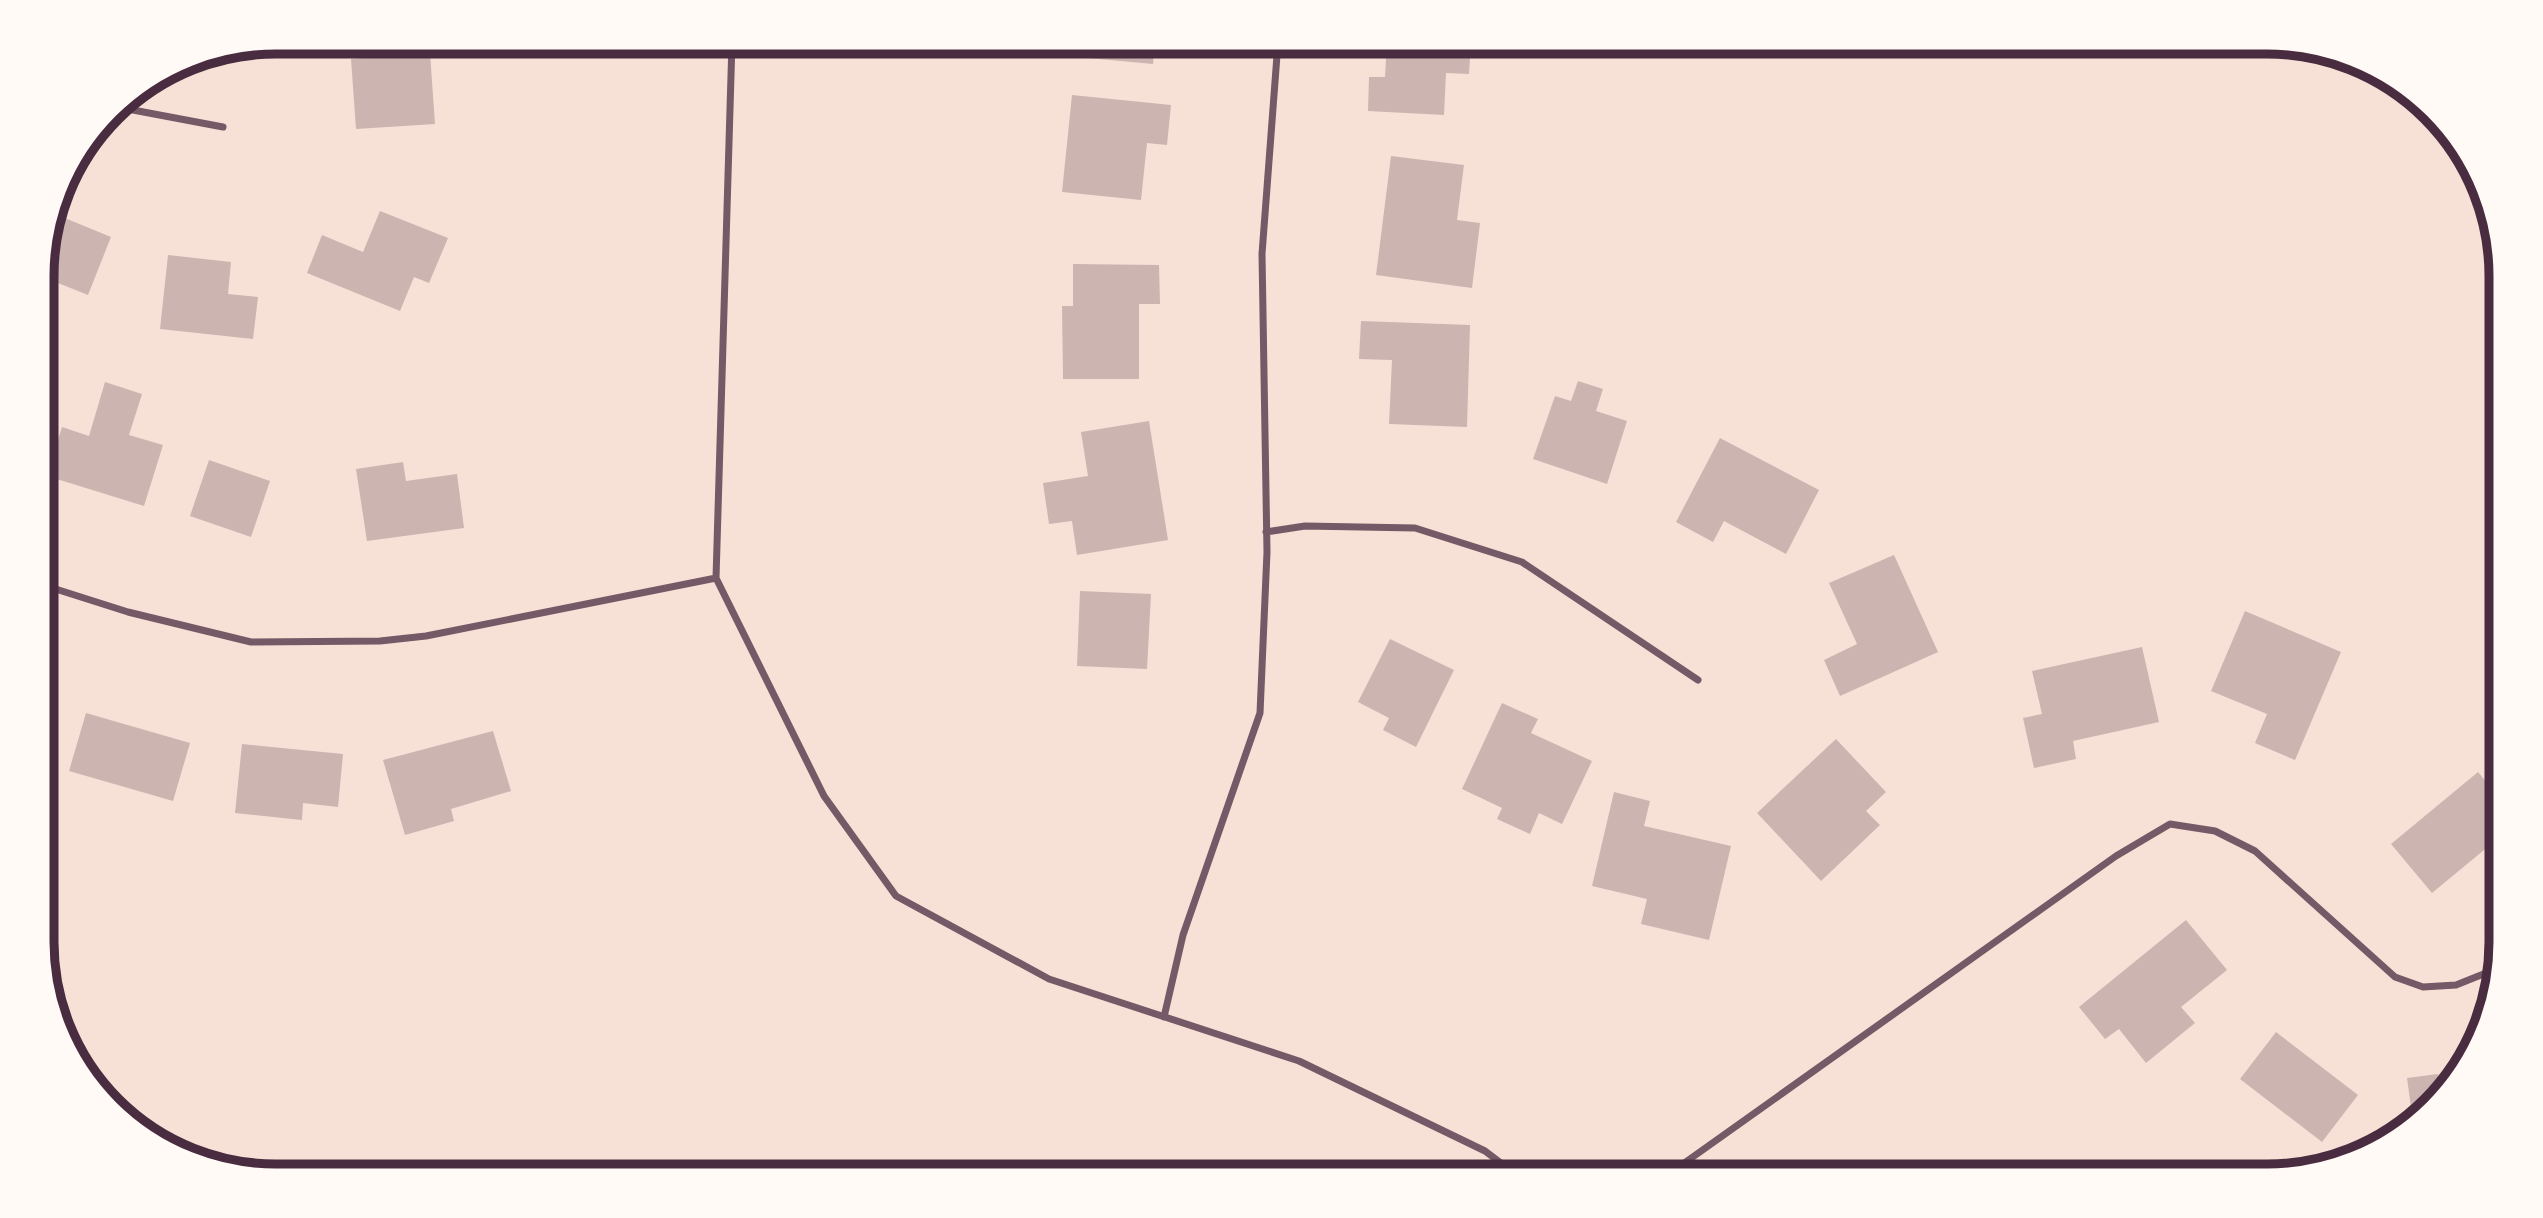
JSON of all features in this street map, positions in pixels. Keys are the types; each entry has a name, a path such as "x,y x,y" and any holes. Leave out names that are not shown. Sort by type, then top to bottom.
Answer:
{"street":[{"path":"732,54 716,578 824,796 896,896 1049,979 1299,1061 1485,1151 1501,1163"},
{"path":"1164,1017 1183,935 1260,713 1266,532 1262,254 1277,54"},
{"path":"130,109 223,127"},
{"path":"1266,532 1306,526 1415,528 1522,562 1698,680"},
{"path":"55,589 128,612 251,642 380,641 426,636 716,578"},
{"path":"1684,1163 2116,856 2170,824 2215,831 2255,851 2395,976 2423,988 2456,985 2486,973"}],"building":[{"path":"430,54 435,124 356,129 351,59"},
{"path":"1088,54 1154,54 1153,64 1088,58"},
{"path":"1386,54 1470,54 1469,74 1446,73 1444,115 1368,111 1369,77 1385,77"},
{"path":"1072,95 1171,105 1167,145 1147,143 1141,200 1062,192"},
{"path":"1391,156 1464,165 1457,220 1480,223 1472,288 1376,275"},
{"path":"380,211 448,238 429,283 414,277 400,311 307,273 322,235 363,252"},
{"path":"63,217 111,237 88,295 55,282 56,247"},
{"path":"168,255 231,262 228,294 258,297 253,339 160,329"},
{"path":"1073,264 1159,265 1160,304 1139,304 1139,379 1063,379 1062,306 1073,306"},
{"path":"1361,321 1470,325 1467,427 1389,424 1392,360 1359,359"},
{"path":"1578,381 1603,389 1596,411 1627,421 1607,484 1533,459 1555,396 1571,401"},
{"path":"105,382 142,394 129,435 163,445 144,506 55,478 55,451 62,427 89,436"},
{"path":"1149,421 1168,540 1077,555 1072,521 1049,524 1043,483 1088,476 1081,432"},
{"path":"1720,438 1819,490 1786,554 1724,521 1713,542 1676,522"},
{"path":"209,460 270,481 251,537 190,516"},
{"path":"403,462 406,481 457,474 464,528 367,541 356,469"},
{"path":"1894,555 1938,652 1840,696 1824,660 1857,644 1829,583"},
{"path":"1080,591 1151,594 1147,669 1077,666"},
{"path":"2245,611 2341,652 2295,760 2255,743 2267,714 2211,691"},
{"path":"1390,639 1454,670 1416,747 1383,730 1389,718 1358,702"},
{"path":"2142,647 2159,722 2073,741 2076,759 2034,768 2023,718 2042,714 2032,671"},
{"path":"1502,703 1538,719 1531,733 1592,761 1562,824 1539,813 1530,834 1497,819 1502,808 1462,789"},
{"path":"86,713 190,743 173,801 69,771"},
{"path":"493,731 511,791 451,809 454,821 405,835 383,760"},
{"path":"1836,739 1886,792 1866,811 1880,825 1821,881 1757,813"},
{"path":"242,744 343,754 338,807 303,803 302,820 235,813"},
{"path":"2478,772 2489,785 2489,846 2432,893 2391,844"},
{"path":"1614,792 1650,801 1644,826 1731,846 1709,940 1641,924 1647,899 1592,886"},
{"path":"2186,920 2227,970 2181,1007 2195,1023 2146,1063 2119,1029 2105,1039 2079,1007"},
{"path":"2276,1032 2358,1095 2322,1142 2240,1079"},
{"path":"2438,1074 2439,1082 2411,1110 2407,1078"}]}
